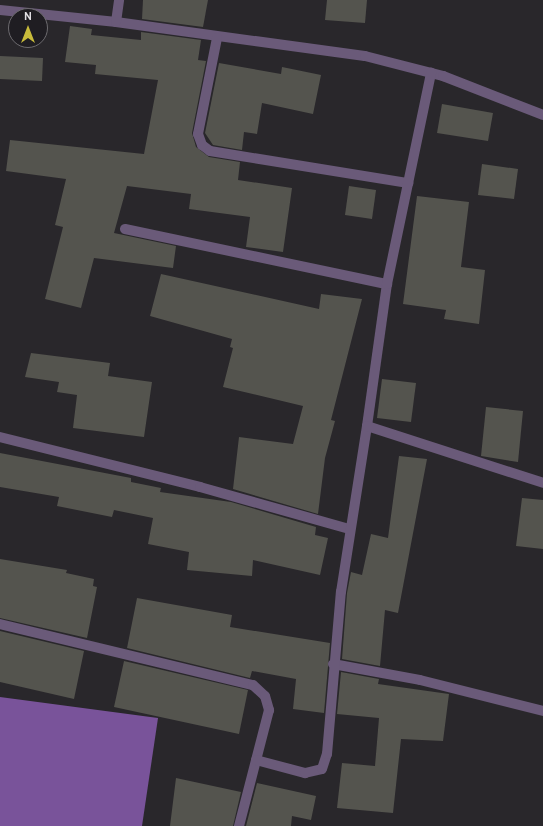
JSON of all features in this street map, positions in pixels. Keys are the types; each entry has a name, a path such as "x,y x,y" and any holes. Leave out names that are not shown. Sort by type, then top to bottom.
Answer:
{"street":[{"path":"116,22 119,0"},
{"path":"0,10 116,22 216,38 365,56 431,74 543,114"},
{"path":"216,38 198,134 202,145 210,151 408,183"},
{"path":"256,760 305,773 322,770 328,754 333,664 350,529 367,426 387,284 431,74"},
{"path":"125,229 387,284"},
{"path":"367,426 543,483"},
{"path":"0,437 200,487 350,529"},
{"path":"0,624 253,685 265,696 269,710 239,826"},
{"path":"333,664 420,680 543,711"}],"shaded area":[{"path":"0,697 158,718 142,826 0,826"}],"building":[{"path":"143,0 208,0 203,27 142,19"},
{"path":"327,0 367,0 365,23 325,20"},
{"path":"70,26 92,29 91,35 141,40 141,32 201,40 198,60 206,61 192,133 196,147 209,157 240,162 238,180 292,188 283,252 246,247 250,217 189,209 191,194 127,186 114,233 176,246 173,268 94,258 81,308 45,299 63,227 55,225 66,179 6,171 10,140 144,154 158,80 95,74 96,65 65,62"},
{"path":"0,56 43,58 42,81 0,79"},
{"path":"219,63 281,74 282,67 321,75 313,114 262,103 257,134 244,132 242,150 213,145 205,133"},
{"path":"442,104 493,113 488,141 437,133"},
{"path":"482,164 518,169 514,199 478,195"},
{"path":"349,186 376,190 372,219 345,215"},
{"path":"417,196 469,202 461,267 485,270 479,324 444,319 446,310 403,304"},
{"path":"161,274 319,309 321,294 362,299 331,420 335,421 325,458 318,514 233,489 239,437 293,444 303,406 223,387 233,348 230,347 232,339 150,316"},
{"path":"31,353 110,363 108,376 152,382 144,437 73,428 77,395 57,392 59,382 25,377"},
{"path":"382,379 416,383 411,422 377,418"},
{"path":"486,407 523,411 518,462 481,456"},
{"path":"0,453 131,478 131,482 161,488 160,492 231,502 316,527 315,535 328,538 320,575 253,560 252,576 187,570 189,552 148,544 153,518 114,510 112,517 57,506 59,497 0,487"},
{"path":"399,456 427,459 398,613 385,610 380,666 342,659 347,593 351,572 362,575 371,534 388,538"},
{"path":"522,498 543,500 543,549 516,546"},
{"path":"0,559 67,570 66,573 94,579 93,586 97,587 87,638 0,618"},
{"path":"137,598 232,615 230,627 330,643 324,713 293,709 296,679 252,671 250,678 127,648"},
{"path":"0,631 84,651 74,699 0,682"},
{"path":"124,661 248,690 239,734 114,707"},
{"path":"341,672 379,679 378,684 449,694 443,741 401,739 393,813 337,808 342,763 375,766 379,718 337,714"},
{"path":"176,778 241,792 233,826 170,826"},
{"path":"257,783 316,796 311,820 292,816 291,826 246,826"}]}
